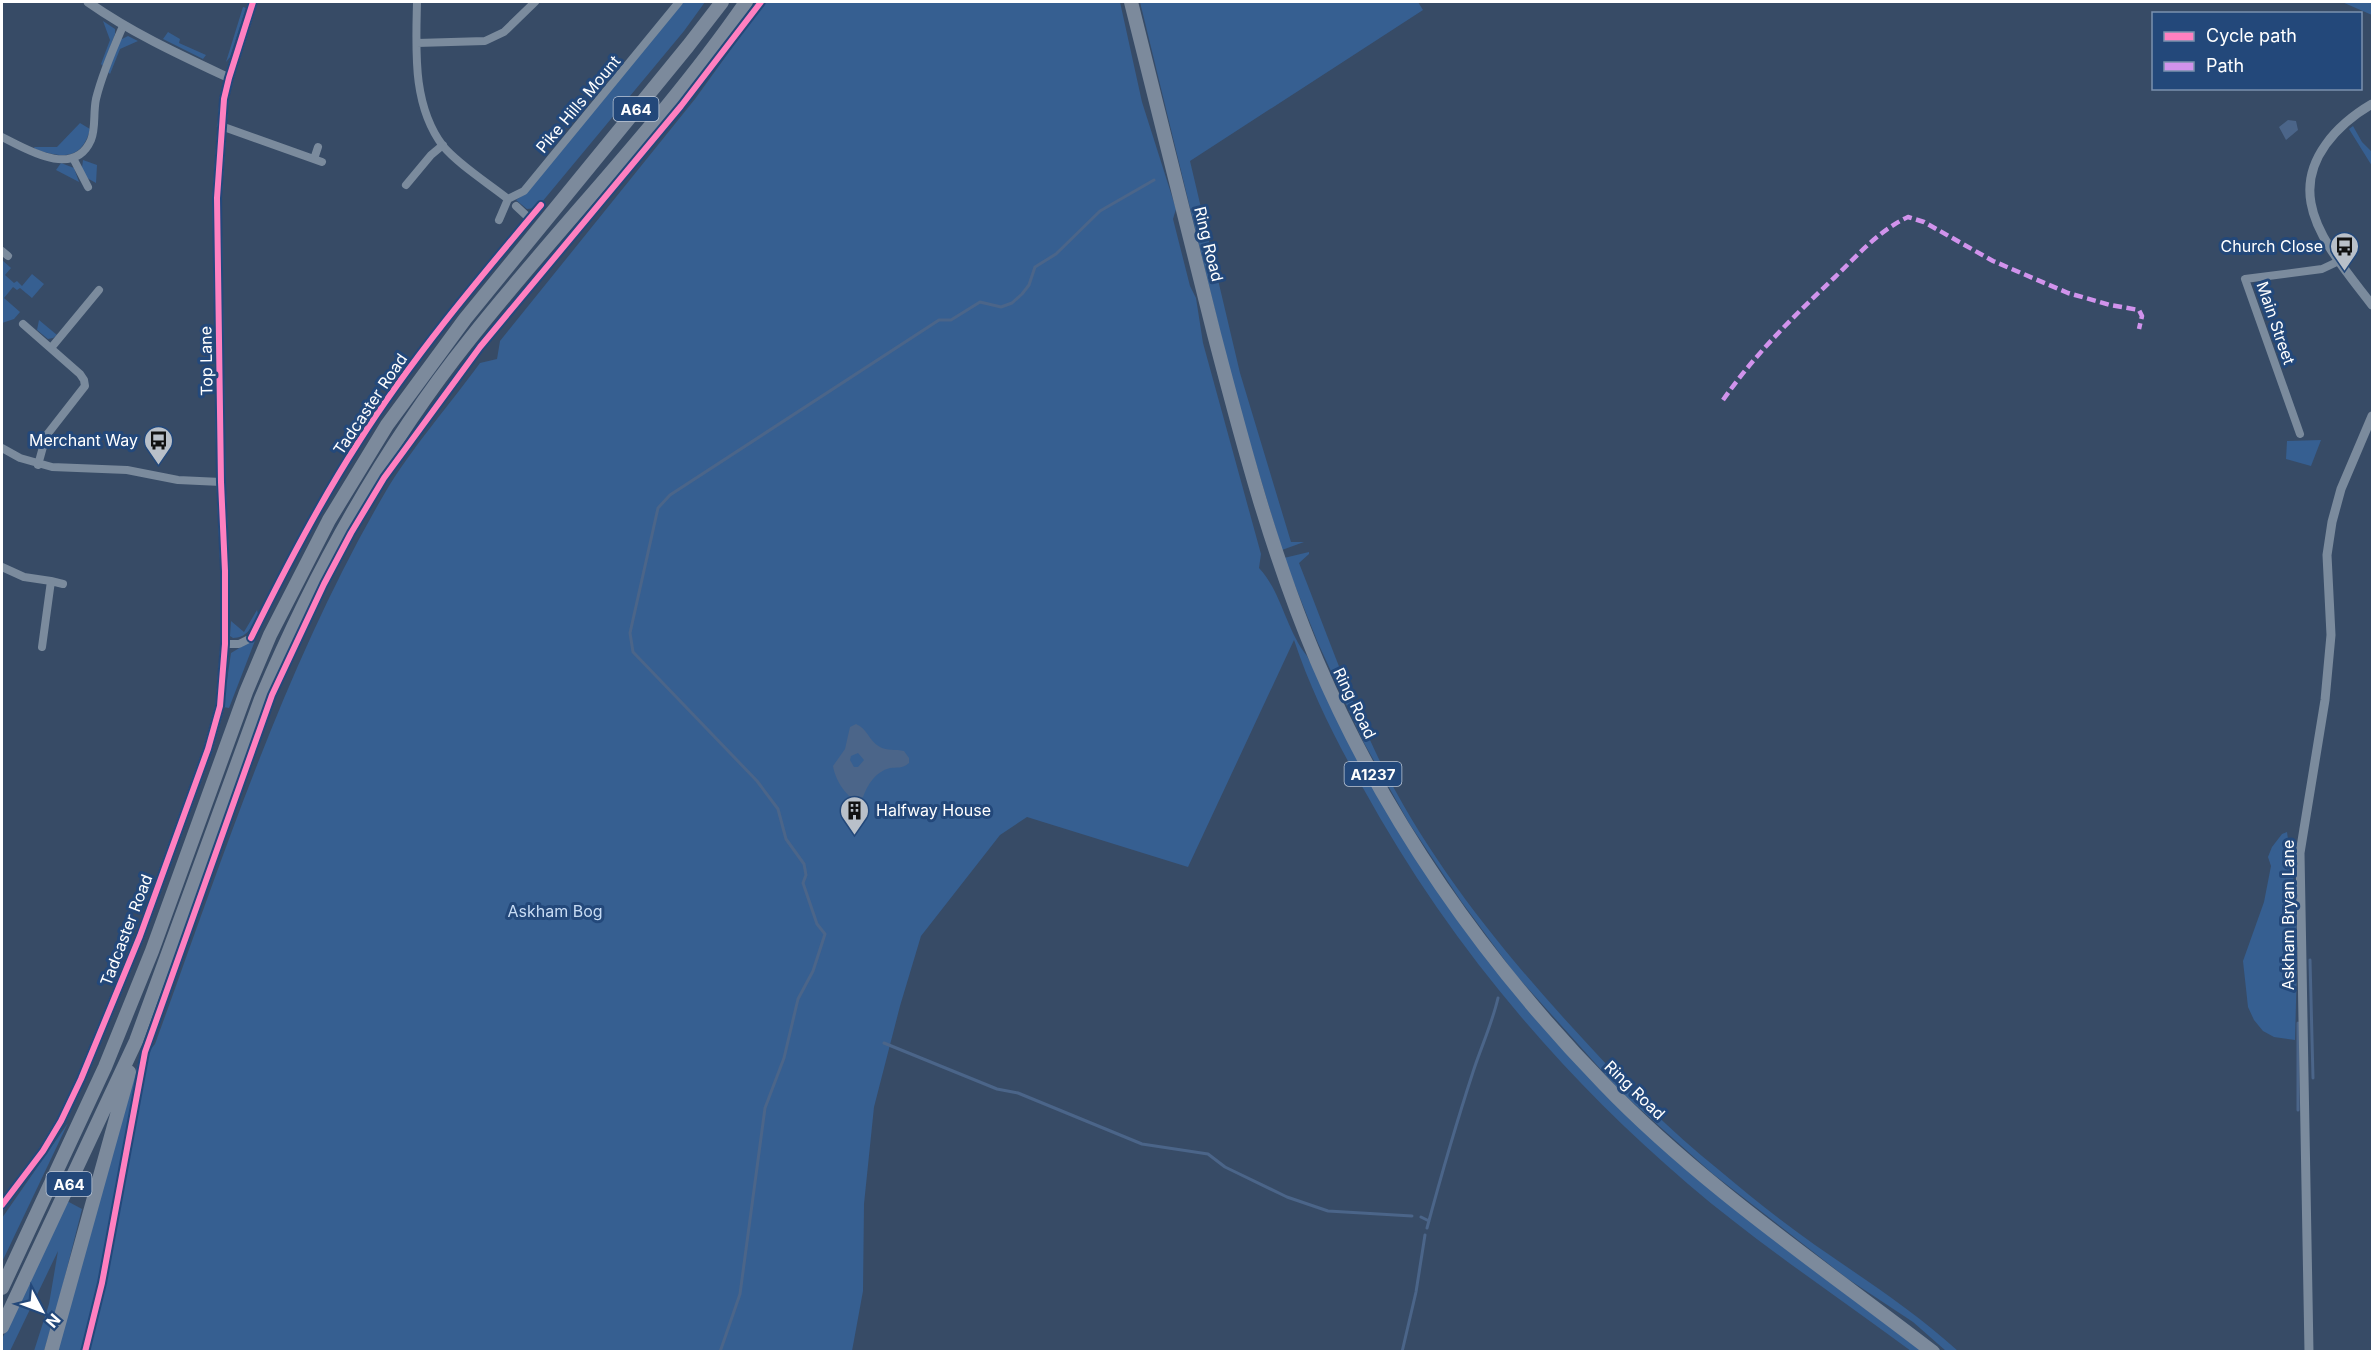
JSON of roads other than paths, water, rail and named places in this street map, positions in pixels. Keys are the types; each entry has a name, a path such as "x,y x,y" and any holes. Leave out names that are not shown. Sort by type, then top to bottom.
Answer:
{"highway":[{"name":"A64","path":"2,1288 105,1067 152,951 246,692 270,635 329,520 387,425 465,319 722,2"},
{"name":"A64","path":"51,1352 136,1041 261,699 308,595 362,496 400,435 470,339 656,119 708,55 746,2"},
{"name":"Ring Road","path":"1131,2 1242,441 1277,557 1317,662 1353,739 1385,797 1439,882 1490,952 1544,1019 1605,1085 1644,1123 1735,1201 1933,1352"},
{"name":"A64","path":"2,1327 136,1041"}],"street":[{"path":"88,2 123,26 165,49 229,78"},
{"name":"Top Lane","path":"225,644 216,232 221,126 229,78 253,2"},
{"path":"417,2 418,86 422,104 443,146 508,199"},
{"path":"417,43 485,41 504,32 535,2"},
{"name":"Pike Hills Mount","path":"499,220 508,199 524,190 679,2"},
{"path":"2,137 46,158 60,160 74,158 86,148 91,140 100,85 123,26"},
{"path":"2372,305 2339,261 2319,226 2311,203 2313,170 2326,142 2353,117 2373,104"},
{"path":"221,126 318,160 318,147"},
{"path":"406,185 431,155 443,146"},
{"path":"74,158 88,187"},
{"name":"Tadcaster Road","path":"2,1204 34,1164 61,1120 134,952 215,725 222,693 225,644 239,644 251,638 311,521 374,419 425,346 542,205"},
{"path":"516,206 530,219"},
{"name":"Main Street","path":"2300,434 2245,279 2322,269 2339,261"},
{"path":"51,348 99,290"},
{"path":"23,324 80,374 85,386 46,436 38,465"},
{"name":"Askham Bryan Lane","path":"2309,1352 2300,853 2325,700 2331,635 2327,555 2332,522 2341,489 2373,416"},
{"path":"2,448 38,465 127,470 178,480 221,482"},
{"path":"2,567 24,577 63,584"},
{"path":"42,647 51,581"}],"waterway":[{"path":"720,1352 740,1294 765,1108 784,1058 798,999 813,971 825,934 817,924 803,883 806,875 804,864 786,839 778,809 757,781 633,652 630,633 658,508 670,495 939,320 951,320 980,302 1001,307 1012,303 1029,285 1035,267 1056,254 1100,211 1154,180"},
{"path":"2310,960 2313,1078"},
{"path":"1427,1228 1461,1111 1498,998"},
{"path":"2298,1023 2298,1110"},
{"path":"884,1043 997,1089 1018,1093 1142,1144 1208,1154 1225,1167 1287,1197 1328,1211 1412,1216"},
{"path":"1421,1217 1429,1221"},
{"path":"1402,1352 1416,1292 1425,1235"}],"place":[{"name":"Church Close","path":"2344,272"},
{"name":"Merchant Way","path":"159,466"},
{"name":"Halfway House","path":"855,836"}],"park label":[{"name":"Askham Bog","path":"555,911"}]}
